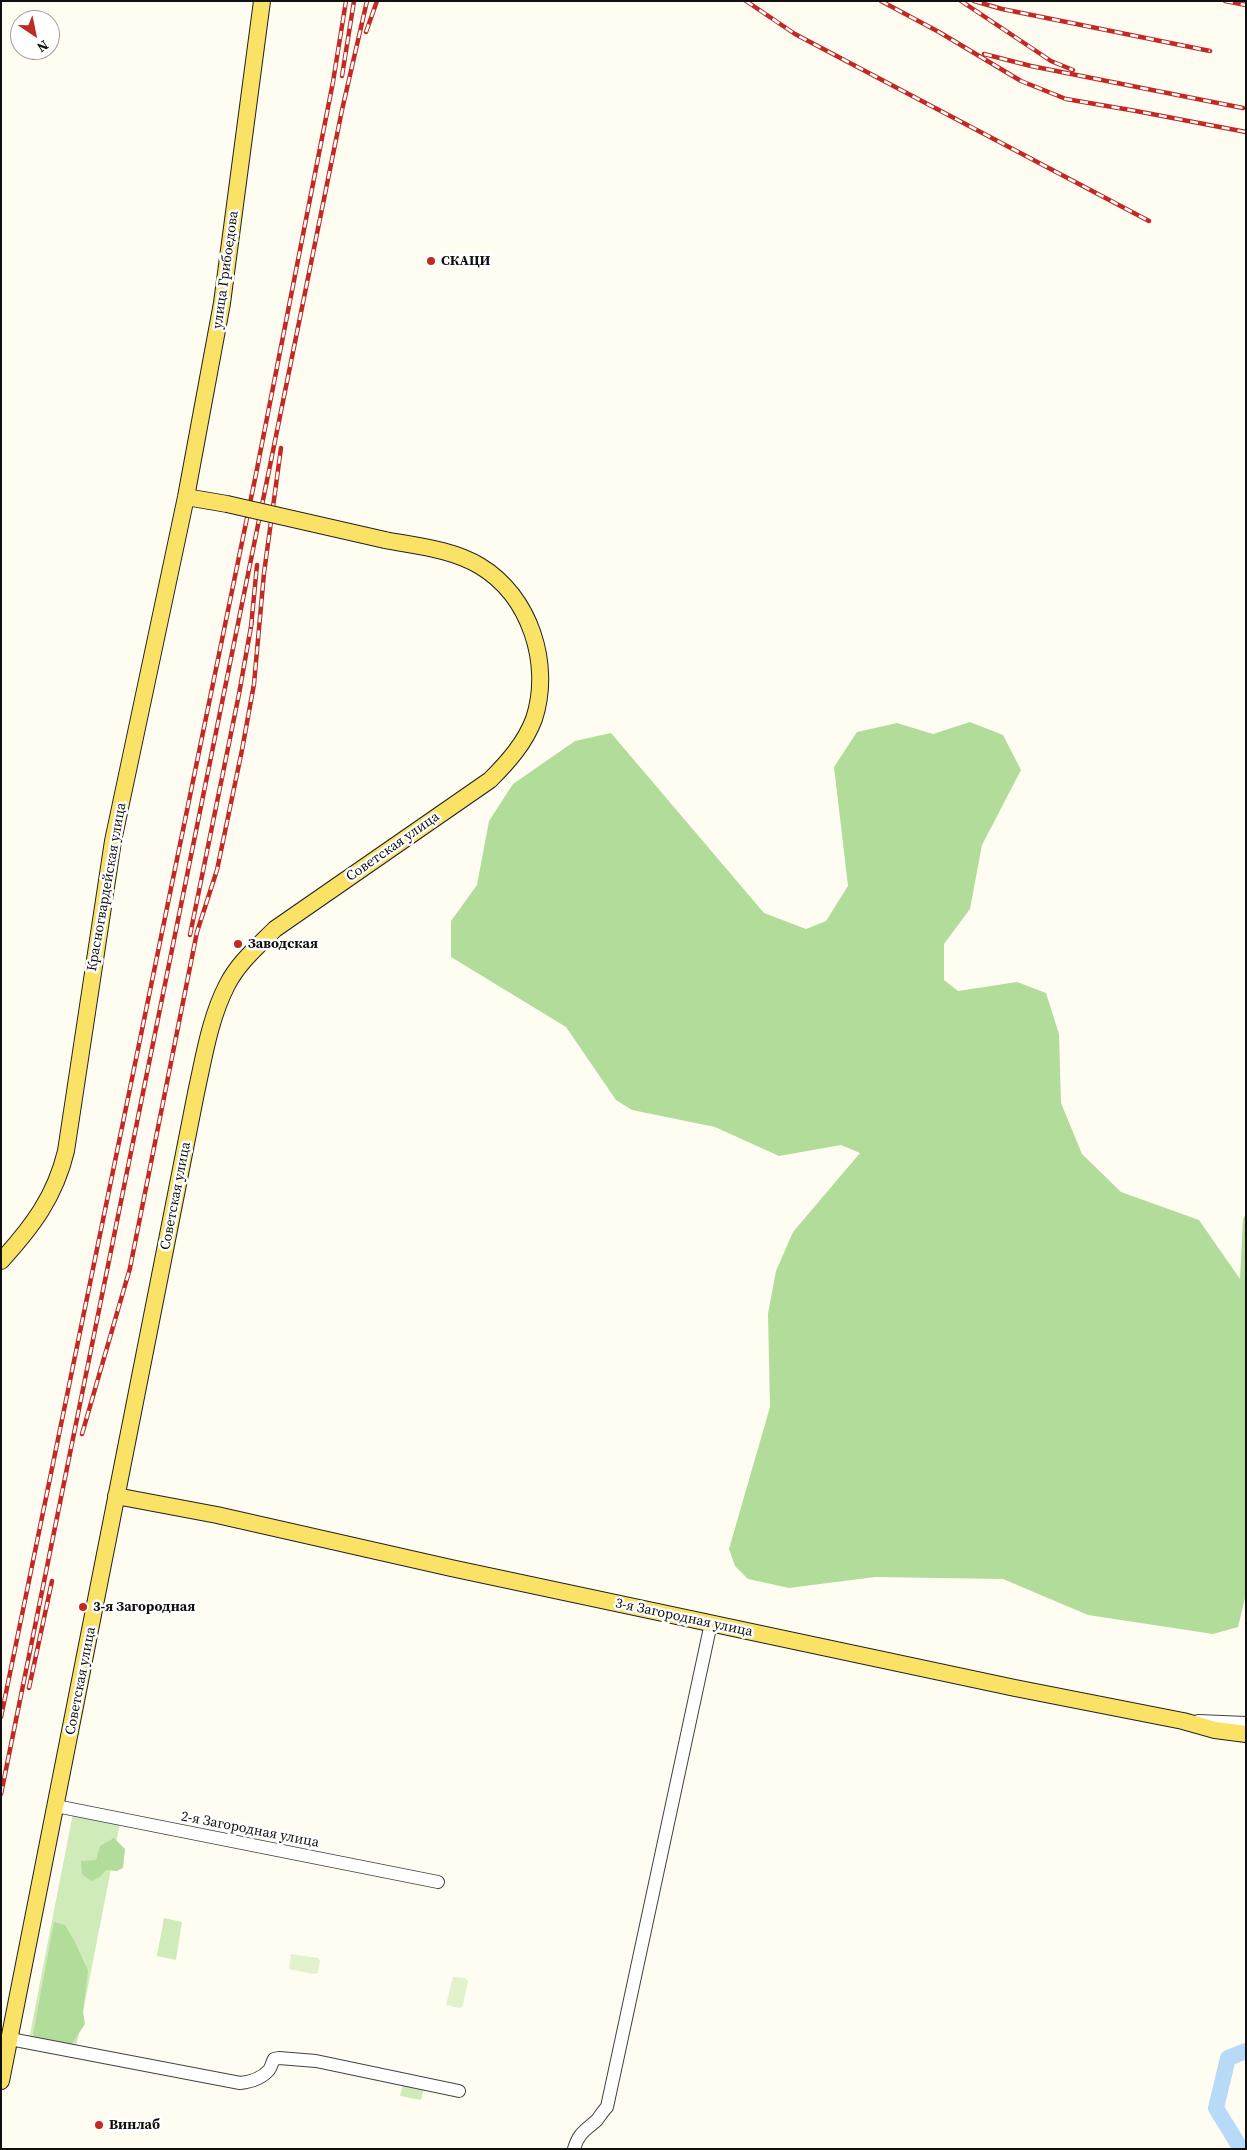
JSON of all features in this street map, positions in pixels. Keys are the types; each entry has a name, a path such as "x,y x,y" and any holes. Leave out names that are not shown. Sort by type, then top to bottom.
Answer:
{"main road":[{"name":"улица Грибоедова","path":"186,497 222,303 262,1"},
{"name":"Советская улица","path":"1,2081 208,1039 227,984 252,951 288,919 490,780 520,746 534,718 541,676 536,642 523,612 507,588 492,574 478,565 452,554 227,504 186,497"},
{"name":"Красногвардейская улица","path":"1,1261 34,1224 57,1184 62,1169 113,841 186,497"},
{"name":"3-я Загородная улица","path":"116,1496 217,1515 711,1624 1183,1721 1215,1730 1246,1734"}],"street":[{"path":"574,2149 576,2140 584,2129 596,2120 607,2107 711,1624"},
{"path":"1183,1721 1246,1723"},
{"name":"2-я Загородная улица","path":"56,1806 438,1882"},
{"path":"10,2039 240,2083 250,2082 258,2078 268,2070 274,2059 278,2058 316,2061 459,2091"}],"green space":[{"path":"970,722 1003,735 1021,770 982,845 970,909 944,944 944,980 958,991 1017,982 1046,993 1059,1034 1061,1103 1082,1154 1121,1192 1199,1220 1240,1279 1243,1219 1246,1214 1246,1594 1238,1627 1213,1634 1088,1615 1003,1579 875,1577 789,1588 748,1579 735,1566 729,1549 770,1407 768,1314 776,1271 793,1232 860,1153 841,1145 779,1156 715,1127 632,1110 616,1100 566,1027 451,957 451,921 477,885 489,821 513,784 575,741 611,733 764,913 806,929 826,921 848,886 834,767 857,732 897,723 933,734"},
{"path":"73,1813 120,1823 76,2048 29,2039"},
{"path":"114,1838 125,1849 123,1868 117,1871 106,1870 100,1877 91,1881 82,1874 81,1861 96,1860 100,1846"},
{"path":"164,1918 182,1922 176,1960 157,1956"},
{"path":"54,1922 65,1925 88,1971 83,2011 85,2024 72,2044 36,2038 33,2034"},
{"path":"291,1954 318,1958 320,1961 318,1973 313,1974 289,1969"},
{"path":"453,1977 465,1978 468,1981 463,2005 460,2008 446,2005"},
{"path":"403,2084 424,2088 421,2100 400,2096"}],"waterway":[{"path":"1241,2149 1216,2108 1228,2058 1246,2051"}],"railway":[{"path":"1,1717 256,474 333,82 346,1"},
{"path":"342,76 354,1"},
{"path":"1,1794 342,110 367,1"},
{"path":"366,32 377,1"},
{"path":"746,1 795,34 1149,221"},
{"path":"881,1 939,32 1021,81 1066,99 1246,132"},
{"path":"961,1 1051,61 1073,70"},
{"path":"974,1 1002,9 1210,51"},
{"path":"1225,1 1246,5"},
{"path":"984,54 1031,66 1243,108"},
{"path":"82,1434 130,1268 197,932 217,870 242,750 254,684 264,573 281,448"},
{"path":"251,627 257,565"},
{"path":"190,935 252,621"},
{"path":"29,1688 52,1581"}],"place":[{"name":"СКАЦИ","path":"431,261"},
{"name":"Заводская","path":"238,944"},
{"name":"3-я Загородная","path":"83,1607"},
{"name":"Винлаб","path":"99,2125"}]}
